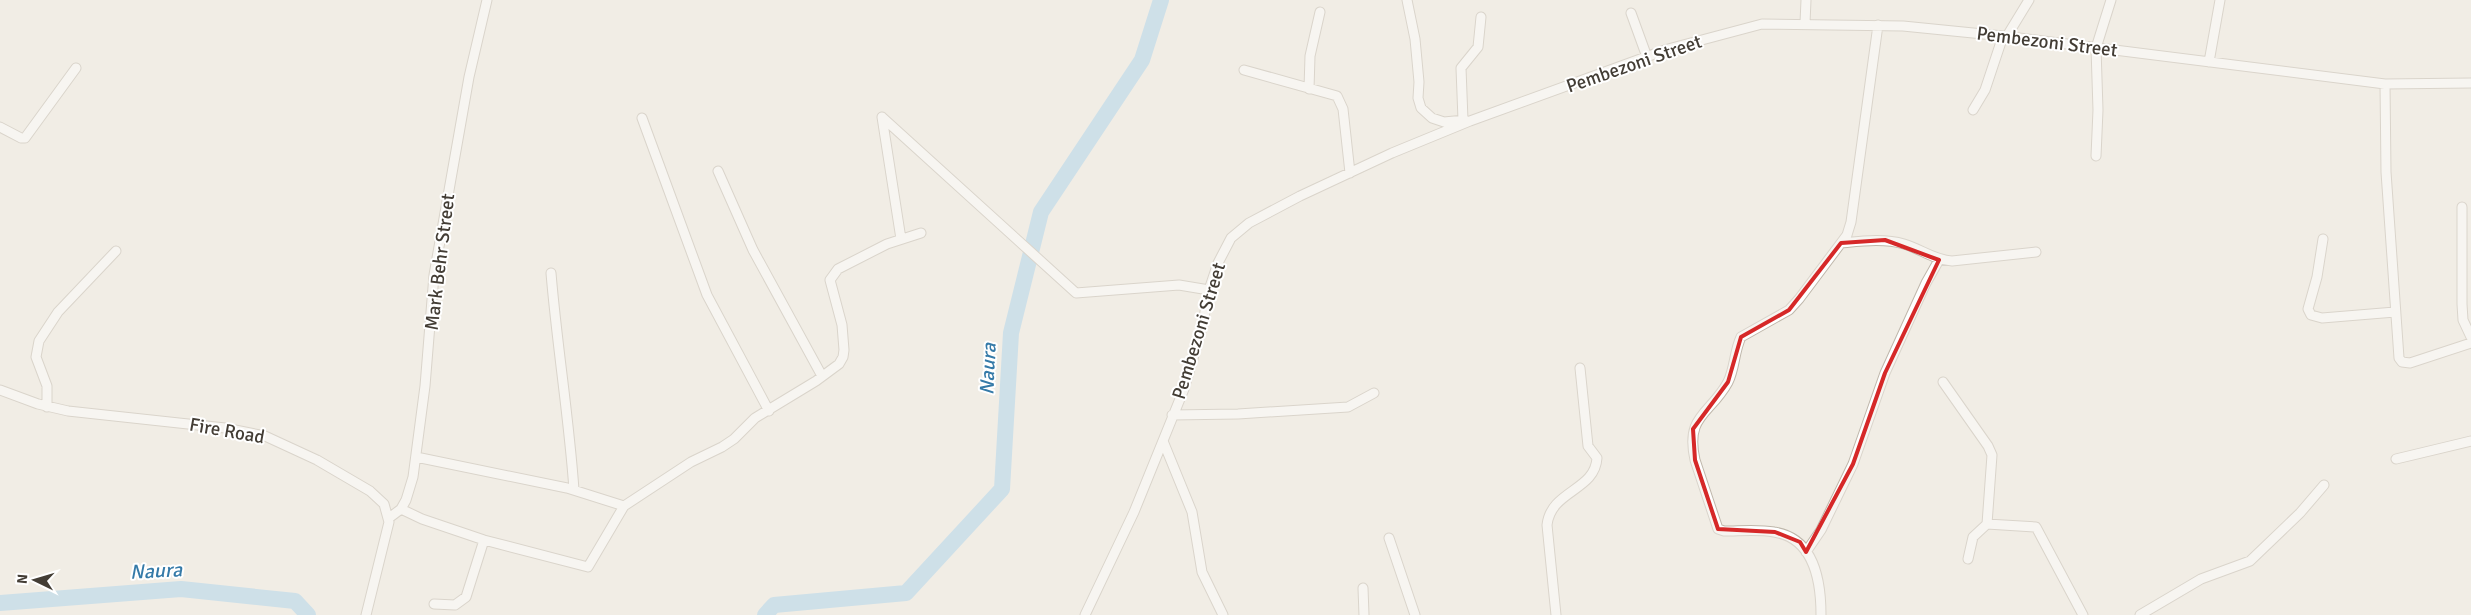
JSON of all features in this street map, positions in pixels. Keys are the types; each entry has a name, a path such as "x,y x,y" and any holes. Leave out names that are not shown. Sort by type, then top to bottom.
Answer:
{"street":[{"name":"Mark Behr Street","path":"401,509 408,492 416,457 431,332 434,275 466,96 487,0"},
{"path":"1407,0 1415,39 1419,82 1418,98 1421,108 1432,118 1444,122 1466,120 1461,68 1478,47 1481,18"},
{"path":"1805,23 1806,0"},
{"path":"1973,110 1985,90 2005,36 2029,0"},
{"path":"2096,156 2098,110 2096,48 2111,0"},
{"path":"2209,62 2220,0"},
{"path":"1309,89 1310,56 1320,12"},
{"path":"1631,13 1647,56"},
{"name":"Pembezoni Street","path":"1084,615 1134,512 1172,415 1184,390 1218,263 1232,238 1243,228 1272,210 1466,120 1647,56 1762,24 1878,25 2005,36 2386,84 2471,83"},
{"path":"1821,615 1815,569 1800,542 1775,532 1724,531 1718,529 1695,460 1693,429 1697,420 1718,398 1728,382 1734,368 1741,337 1788,310 1804,294 1847,235 1852,215 1878,25"},
{"path":"0,127 21,138 26,138 76,68"},
{"path":"1244,70 1309,89 1330,92 1341,101 1350,173"},
{"path":"2386,84 2386,172 2397,343 2402,362 2410,362 2471,343"},
{"path":"901,240 882,117 1076,292 1179,285 1210,290"},
{"path":"642,118 707,295 769,411"},
{"path":"718,171 753,250 822,376"},
{"path":"2462,207 2462,312 2463,320 2471,338"},
{"path":"366,615 383,552 389,518 401,509 422,519 484,540 588,567 624,506 691,462 722,447 755,418 769,411 839,364 843,358 844,350 842,326 830,280 832,275 852,261 921,233"},
{"path":"2323,239 2317,277 2308,309 2311,315 2322,318 2395,312"},
{"path":"1841,243 1885,240 1904,244 1939,260 1952,262 2036,252"},
{"path":"47,407 47,386 36,357 40,341 58,312 116,251"},
{"path":"1806,552 1821,530 1853,464 1885,373 1926,283 1939,260"},
{"path":"551,273 555,330 571,445 574,490"},
{"path":"1556,615 1547,524 1548,514 1559,500 1592,475 1597,466 1598,458 1588,446 1580,368"},
{"path":"1942,382 1991,450 1991,498 1987,524 1973,537 1968,559"},
{"name":"Fire Road","path":"0,390 47,407 85,414 225,428 265,436 316,460 370,491 384,504 389,518"},
{"path":"1172,415 1316,410 1348,407 1374,393"},
{"path":"2396,459 2471,440"},
{"path":"1163,441 1192,512 1202,572 1223,615"},
{"path":"416,457 574,490 624,506"},
{"path":"2140,615 2201,579 2250,561 2300,513 2324,485"},
{"path":"1987,524 2036,527 2083,615"},
{"path":"1389,538 1415,615"},
{"path":"434,604 455,605 466,597 484,540"},
{"path":"1363,588 1364,615"}],"highlighted area":[{"path":"1885,240 1939,260 1885,373 1853,464 1806,552 1800,542 1775,532 1718,529 1695,460 1693,429 1728,382 1741,337 1789,310 1841,243"}],"waterway":[{"name":"Naura","path":"765,615 774,605 906,593 1002,489 1011,333 1041,212 1142,60 1161,0"},
{"name":"Naura","path":"0,603 181,589 295,601 308,615"}]}
